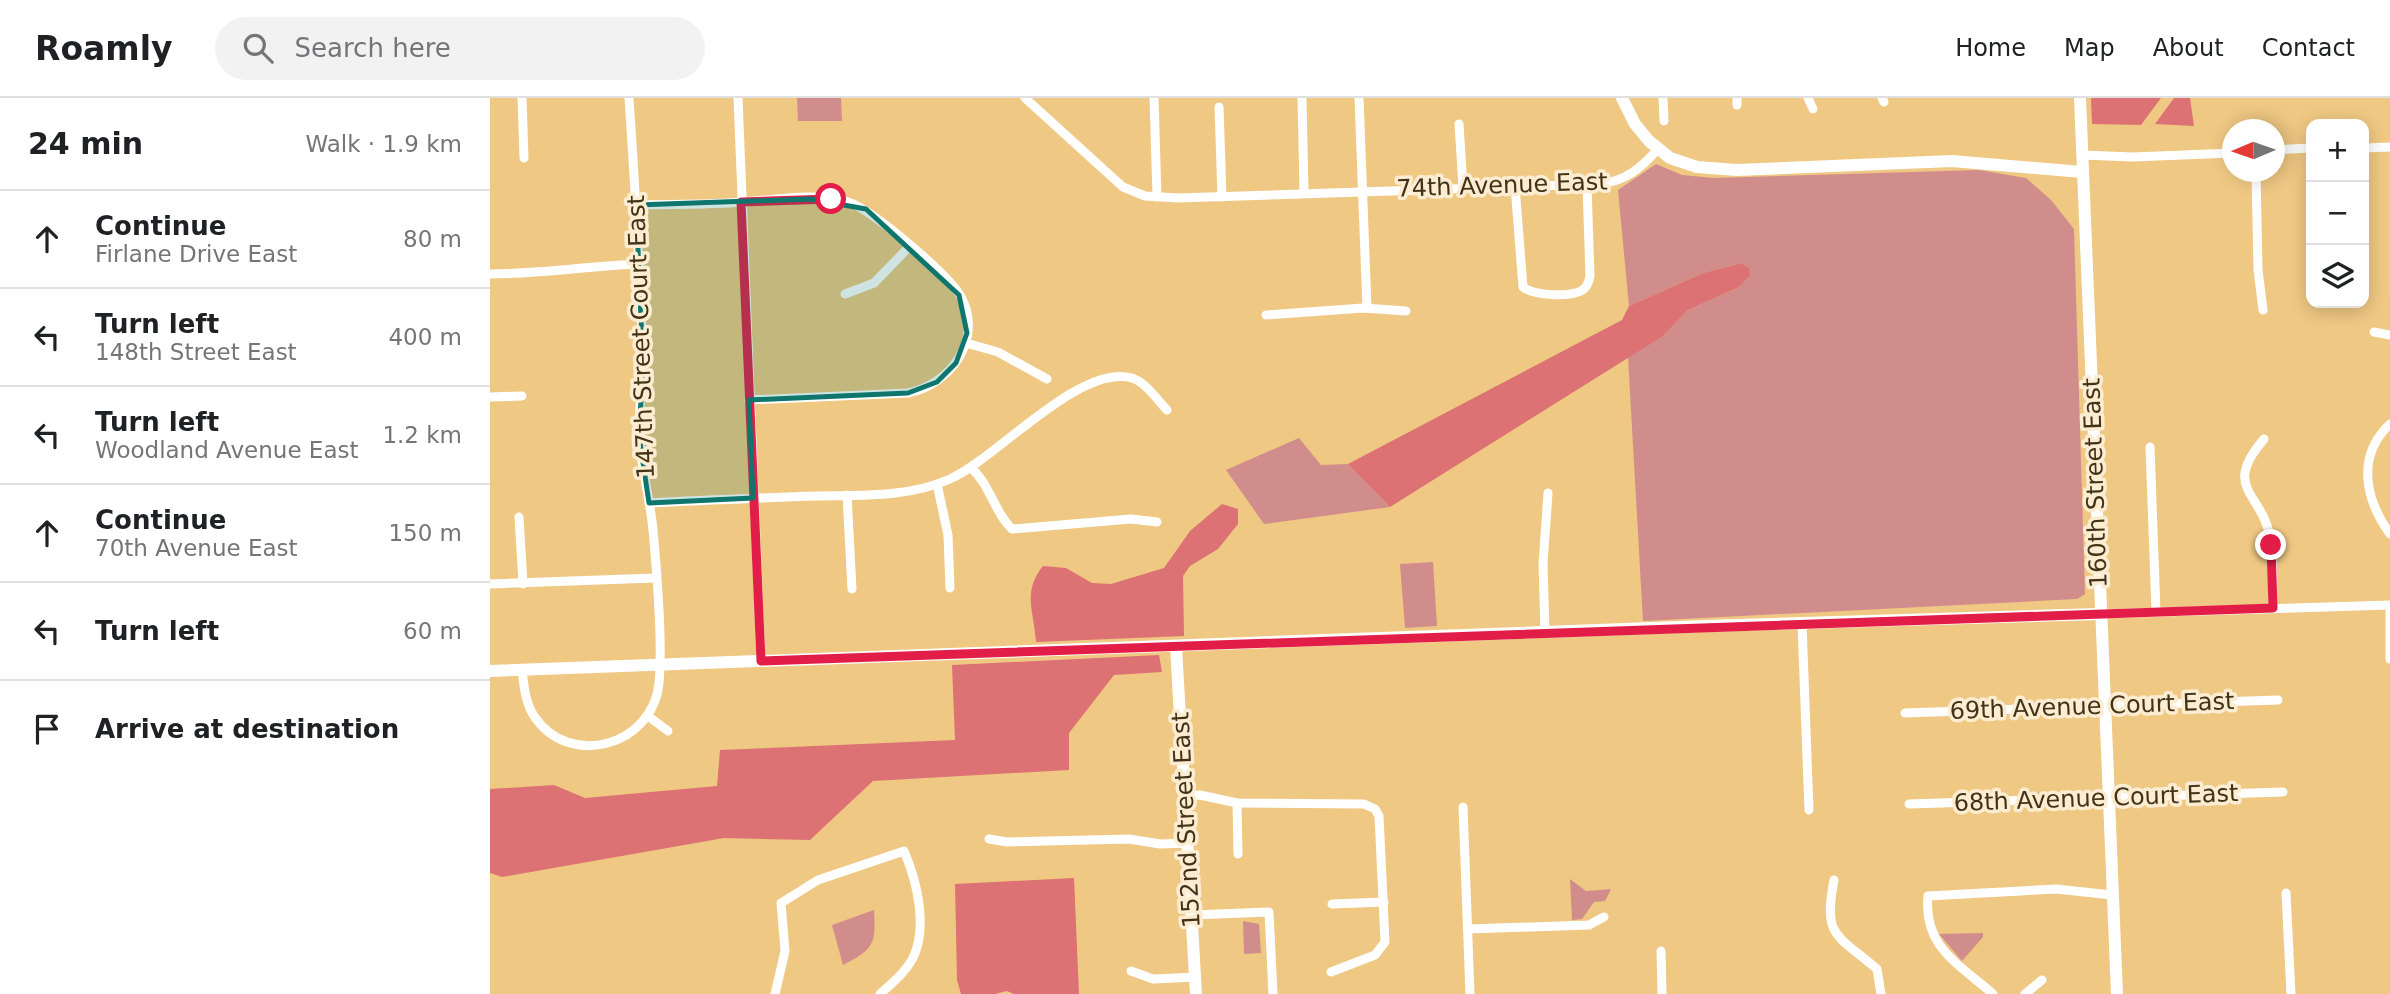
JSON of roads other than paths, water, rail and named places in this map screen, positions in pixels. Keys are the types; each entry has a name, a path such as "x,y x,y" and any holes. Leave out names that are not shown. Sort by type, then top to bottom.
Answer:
{"street":[{"path":"522,98 524,158"},
{"name":"147th Street Court East","path":"629,98 643,364 639,436 649,503 660,665 657,695 648,716"},
{"path":"738,98 761,661"},
{"name":"74th Avenue East","path":"1025,98 1123,187 1145,196 1157,197 1587,185 1625,178 1642,167 1658,149"},
{"path":"1154,98 1157,197"},
{"path":"1302,98 1304,192"},
{"path":"1359,98 1367,308"},
{"path":"1622,98 1635,124 1658,149 1683,163 1716,170 1952,161 2082,172"},
{"path":"1663,98 1664,121"},
{"path":"1808,98 1813,109"},
{"name":"160th Street East","path":"2080,98 2117,994"},
{"path":"1219,107 1222,197"},
{"path":"1459,124 1463,187"},
{"path":"2369,148 2389,147"},
{"path":"2285,149 2306,148"},
{"path":"2082,155 2222,153"},
{"path":"2256,182 2258,270 2263,310"},
{"path":"1515,186 1523,285 1535,293 1580,292 1586,287 1590,266 1587,185"},
{"path":"636,205 810,199 844,201 873,215 959,295 966,311 966,338 946,375 918,391 749,400"},
{"path":"845,294 874,283 909,247"},
{"path":"490,274 538,274 588,266 639,264"},
{"path":"1266,315 1367,308 1406,312"},
{"path":"2374,332 2390,335"},
{"path":"966,338 1047,379"},
{"path":"649,503 848,495 905,491 937,484 972,469 1058,400 1104,380 1133,379 1167,410"},
{"path":"490,397 522,396"},
{"path":"2390,424 2374,440 2368,469 2376,509 2390,534"},
{"path":"2264,439 2248,462 2246,486 2270,535 2273,608"},
{"path":"2150,447 2156,612"},
{"path":"972,469 1013,528 1131,519 1157,522"},
{"path":"937,484 948,536 950,589"},
{"path":"1545,632 1544,564 1548,493"},
{"path":"848,495 852,589"},
{"path":"519,517 523,584"},
{"path":"490,584 655,578"},
{"path":"490,671 1545,632 2390,605"},
{"path":"2390,611 2390,659"},
{"path":"1801,624 1809,810"},
{"name":"152nd Street East","path":"1176,647 1196,994"},
{"path":"522,670 529,705 541,724 559,738 593,746 624,738 648,716 668,731"},
{"name":"69th Avenue Court East","path":"1905,713 2278,700"},
{"name":"68th Avenue Court East","path":"1909,804 2283,792"},
{"path":"1185,796 1237,803 1323,801 1371,806 1379,816 1384,942 1381,948 1365,961 1331,972"},
{"path":"1237,803 1238,854"},
{"path":"1463,807 1470,994"},
{"path":"989,839 1007,842 1129,839 1160,844 1188,843"},
{"path":"775,994 785,951 781,903 818,880 904,851 916,885 919,937 906,969 880,994"},
{"path":"1834,880 1828,911 1830,923 1843,940 1877,969 1881,994"},
{"path":"1993,994 1936,942 1926,915 1928,896 2056,889 2112,895"},
{"path":"2286,893 2291,994"},
{"path":"1332,904 1384,902"},
{"path":"1192,915 1269,912 1273,994"},
{"path":"1468,929 1589,925 1604,917"},
{"path":"1661,951 1662,994"},
{"path":"1131,971 1153,979 1196,977"},
{"path":"2025,994 2042,981"}]}
